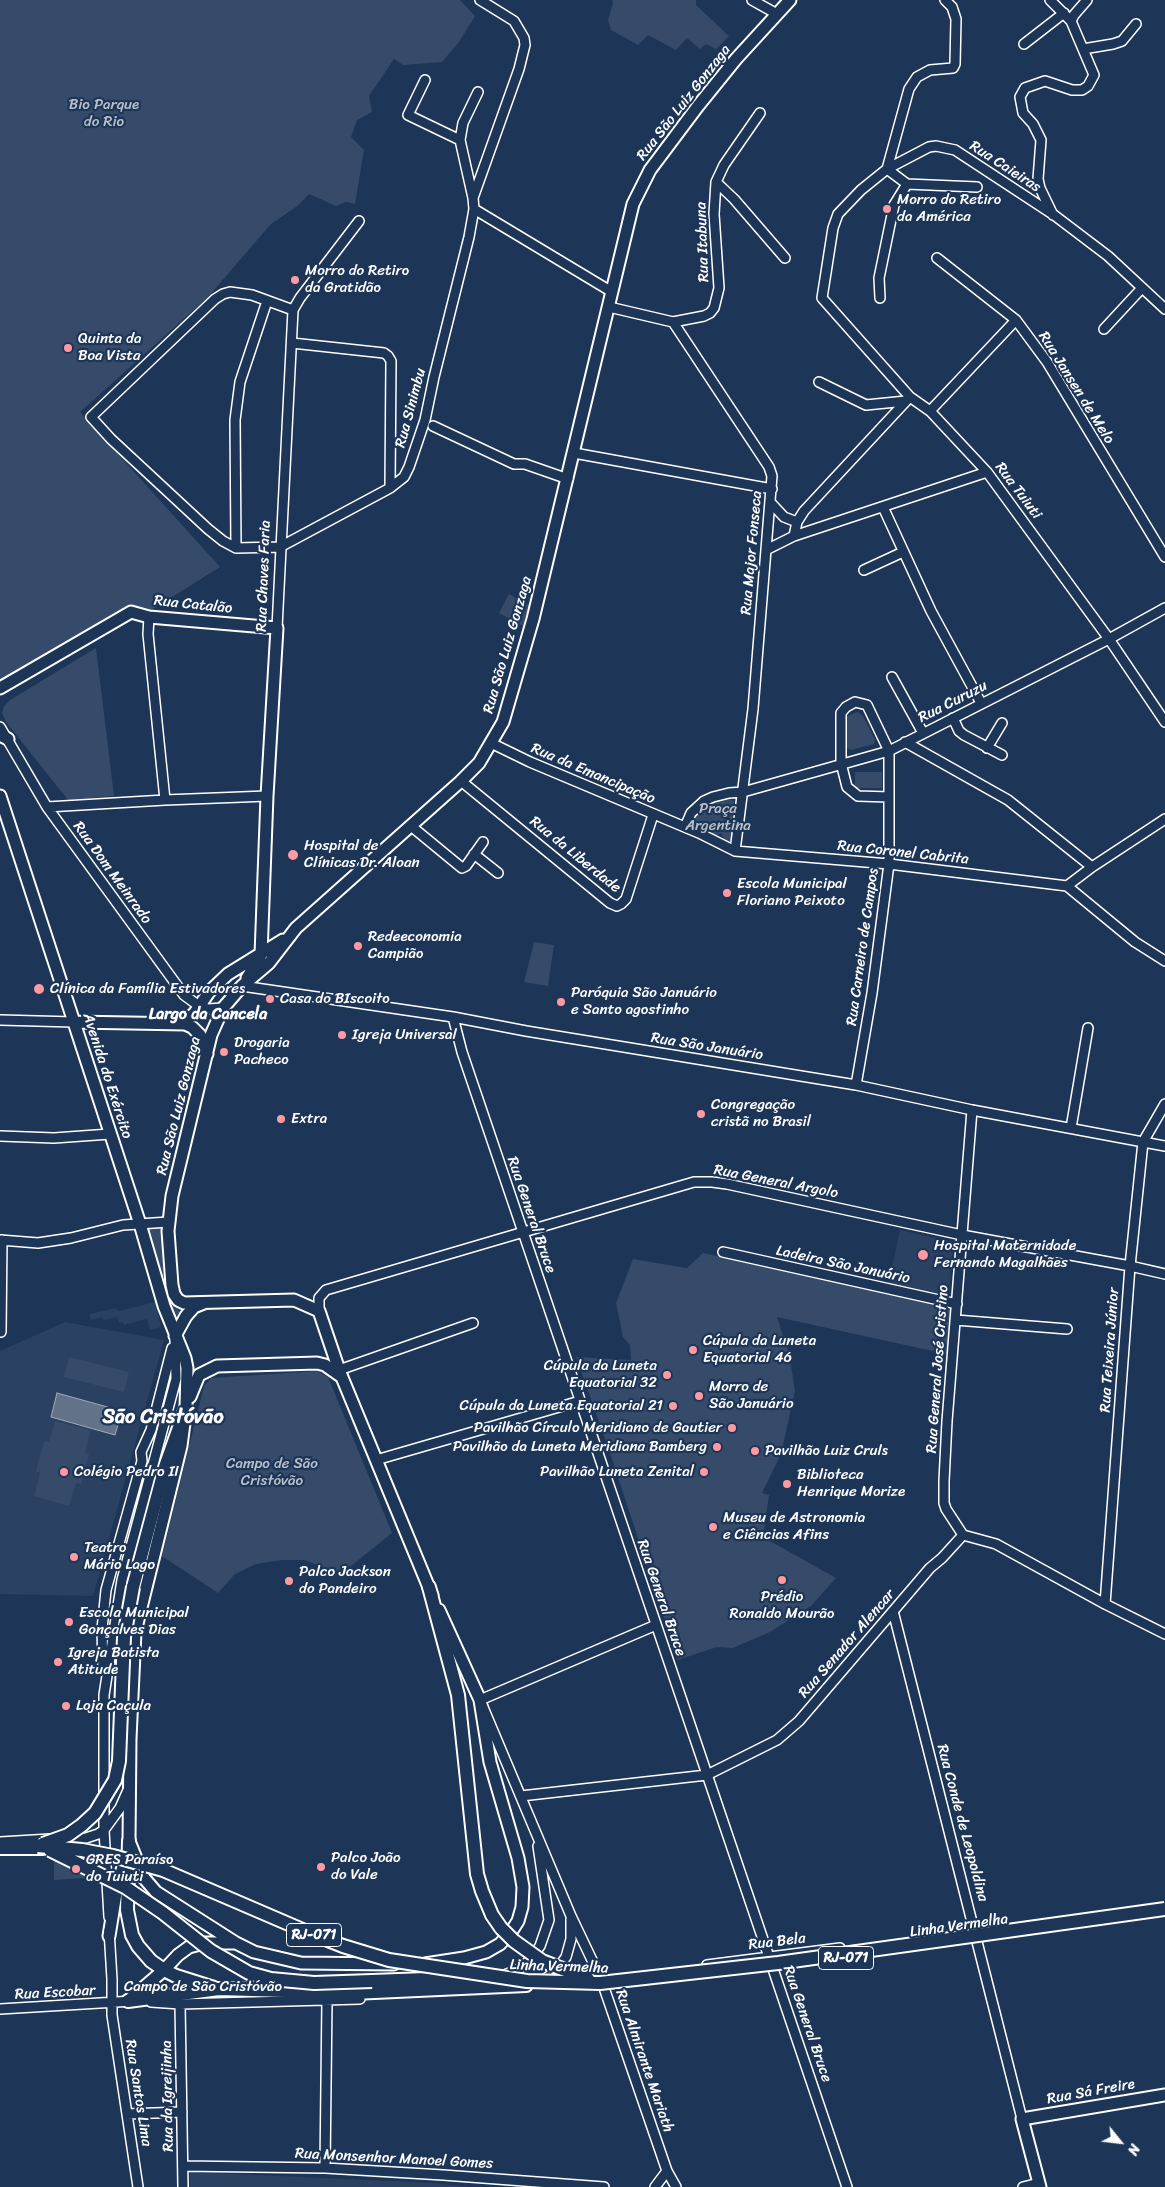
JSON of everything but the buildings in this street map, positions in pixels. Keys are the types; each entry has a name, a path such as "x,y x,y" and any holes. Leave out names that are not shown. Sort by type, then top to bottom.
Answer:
{"highway":[{"path":"40,1847 68,1835 82,1825 95,1813 114,1780 119,1761 124,1637 133,1587 165,1467 186,1408"},
{"path":"429,1587 458,1695 477,1874 492,1914 502,1928 527,1952 568,1972 601,1981"},
{"path":"129,1842 127,1910 132,1936 145,1954 164,1970 219,1989"},
{"path":"40,1847 102,1874 125,1887 163,1913 211,1952 249,1974 271,1979 314,1983 502,1976"},
{"name":"Linha Vermelha","path":"40,1847 112,1860 163,1873 340,1949 388,1963 526,1985 610,1986 780,1967 1165,1915"},
{"name":"Linha Vermelha","path":"0,1848 40,1847 97,1853 163,1870 305,1931 343,1946 389,1960 527,1981 601,1981 778,1963 1165,1910"},
{"path":"128,2001 219,1989 353,1993 526,1985"}],"main road":[{"name":"Rua São Luiz Gonzaga","path":"204,1302 184,1302 174,1294 169,1222 172,1196 213,1029 223,1008 242,986 269,963 288,937 461,781 479,763 491,743 505,717 518,676 568,480 633,204 650,170 722,75 790,0"},
{"name":"Rua Catalão","path":"0,688 127,613 136,613 149,618 278,628"},
{"name":"Rua Chaves Faria","path":"261,955 267,796 278,628"},
{"name":"Avenida do Exército","path":"0,796 175,1336"},
{"path":"181,1022 188,1019 209,992 228,974 288,937"},
{"path":"242,986 261,955"},
{"path":"74,1022 181,1022 189,1025 200,1035 207,1054"},
{"path":"175,1336 186,1316 194,1307 204,1302 294,1300 319,1311"},
{"name":"Campo de São Cristóvão","path":"175,1336 185,1358 187,1368 186,1408 181,1446 136,1629 130,1739 129,1842 144,1878 156,1892 236,1943 274,1958 301,1963 419,1964 464,1958 486,1952 500,1944 518,1921 522,1907 523,1887 518,1858 490,1762 480,1700 429,1587 376,1460 340,1373 319,1311"},
{"name":"Campo de São Cristóvão","path":"186,1408 194,1383 199,1375 217,1366 311,1362 325,1365 340,1373"},
{"path":"109,1936 116,1893 129,1842"},
{"path":"128,2001 164,1970 178,1955 189,1948 204,1943 236,1943"},
{"name":"Rua Sá Freire","path":"1022,2119 1165,2095"},
{"name":"Rua Conde de Leopoldina","path":"1022,2119 1039,2185"}],"street":[{"path":"473,198 525,45 518,25 480,0"},
{"path":"752,0 777,14"},
{"path":"945,0 952,7 956,18 955,64 953,68 930,70 916,78 909,90 887,169 907,184 978,187"},
{"path":"1050,0 1072,21 1094,76 1088,86 1082,90 1072,90 1045,81 1025,88 1020,97 1023,113 1033,124 1041,140 1038,179 1040,188 1054,215"},
{"path":"1072,21 1074,15 1087,0"},
{"path":"1024,44 1064,13"},
{"path":"1084,49 1113,44 1122,40 1136,24"},
{"path":"425,80 408,115 460,140"},
{"name":"Rua Sinimbu","path":"236,548 280,547 390,488 404,477 425,420 434,376 469,237 474,208 460,140 463,123 478,92"},
{"name":"Rua Itabuna","path":"673,322 704,316 714,308 719,288 714,214 716,182 724,165 760,114"},
{"name":"Rua Caieiras","path":"822,298 833,228 838,214 861,190 887,169 929,147 944,147 955,150 1054,215 1108,256 1165,309"},
{"path":"716,182 734,199 786,258"},
{"path":"880,298 879,278 894,205 907,184"},
{"path":"474,208 612,292"},
{"path":"236,548 208,529 111,439 91,417 215,299 230,292 252,295 293,310 300,298 359,221"},
{"name":"Rua Jansen de Melo","path":"937,258 1016,320 1047,362 1165,557"},
{"path":"1104,329 1142,288"},
{"name":"Rua Tuiuti","path":"822,298 908,399 930,411 988,472 1109,639 1165,722"},
{"path":"236,548 235,420 240,382 268,301"},
{"path":"609,307 673,322"},
{"name":"Rua Chaves Faria","path":"278,628 280,547 293,310"},
{"path":"930,411 1016,320"},
{"name":"Rua Major Fonseca","path":"673,322 769,467 772,489 753,710 734,851"},
{"path":"292,343 384,352 388,356 391,361 390,488"},
{"path":"819,382 866,406 908,399"},
{"path":"794,536 797,522 804,511 908,399"},
{"path":"433,426 514,464 525,464 568,480"},
{"path":"574,453 772,489"},
{"path":"766,550 794,536 988,472"},
{"path":"771,503 784,517 797,522"},
{"path":"883,507 931,611 981,703"},
{"path":"864,570 903,552"},
{"name":"Rua Curuzu","path":"743,792 889,751 1109,639 1165,608"},
{"path":"149,618 148,634 165,800"},
{"path":"892,677 923,733"},
{"path":"889,751 867,705 855,702 846,707 841,714 841,763 847,787 854,794 889,797"},
{"path":"953,718 959,731 964,735 1002,755"},
{"path":"987,748 1002,723"},
{"name":"Rua Dom Meinrado","path":"0,727 4,737 47,807 184,995 200,1006"},
{"path":"905,742 1008,800 1092,867"},
{"name":"Rua da Emancipação","path":"491,743 530,762 685,827"},
{"name":"Rua Carneiro de Campos","path":"856,1085 872,993 889,864 889,751"},
{"name":"Rua da Liberdade","path":"461,781 617,906 626,899 653,815"},
{"path":"734,851 685,827 691,813 704,801 721,794 743,792"},
{"path":"47,807 267,796"},
{"path":"1165,819 1092,867 1067,886 1135,942 1165,961"},
{"path":"412,826 462,868 466,866 483,842"},
{"name":"Rua Coronel Cabrita","path":"734,851 889,864 1067,886"},
{"path":"474,854 498,873"},
{"name":"Rua São Januário","path":"242,986 453,1017 526,1031 856,1085 972,1110 1165,1146"},
{"path":"200,1006 208,1009 223,1008"},
{"name":"Rua General Bruce","path":"453,1017 462,1052 847,2187"},
{"path":"0,1020 74,1022"},
{"path":"1071,1128 1088,1028"},
{"name":"Rua Teixeira Júnior","path":"1105,1604 1130,1266 1143,1142 1165,1104"},
{"name":"Rua General José Cristino","path":"963,1535 944,1503 947,1421 972,1110"},
{"path":"0,1136 54,1138 110,1134"},
{"name":"Rua General Argolo","path":"319,1311 319,1298 326,1290 686,1184 712,1182 962,1236 1165,1274"},
{"path":"2,1332 1,1240 38,1243 71,1238 123,1225 169,1222"},
{"name":"Ladeira São Januário","path":"723,1252 957,1304"},
{"path":"956,1320 1067,1329"},
{"path":"340,1373 473,1322"},
{"path":"104,1695 102,1629 106,1590 175,1336"},
{"name":"Campo de São Cristóvão","path":"175,1336 176,1380 122,1580 104,1695 104,1830 112,2004 128,2001 180,2004 327,2000 506,1991 528,1988 546,1980 556,1971 566,1956 571,1939 571,1916 480,1700"},
{"path":"376,1460 580,1401"},
{"path":"963,1535 996,1544 1105,1604 1165,1634"},
{"name":"Rua Senador Alencar","path":"521,1796 707,1775 764,1748 787,1732 930,1568 963,1535"},
{"name":"Rua Conde de Leopoldina","path":"893,1611 1022,2119"},
{"path":"480,1700 656,1624"},
{"path":"0,1842 86,1838 98,1834 104,1830 120,1808 130,1785"},
{"name":"Campo de São Cristóvão","path":"502,1976 519,1969 530,1960 540,1946 549,1920 535,1830"},
{"name":"Rua Bela","path":"601,1981 769,1957 975,1932 1165,1906"},
{"name":"Rua Almirante Mariath","path":"571,1916 601,1981 667,2171 676,2187"},
{"path":"325,2168 327,2000"},
{"name":"Rua Escobar","path":"0,2009 112,2004"},
{"name":"Rua Santos Lima","path":"112,2004 138,2187"},
{"name":"Rua da Igreijinha","path":"180,2004 183,2187"},
{"path":"127,2114 182,2112"},
{"name":"Rua Monsenhor Manoel Gomes","path":"183,2166 325,2168 444,2174 604,2187"},
{"path":"655,2187 667,2171"},
{"path":"1022,2187 1039,2185"}],"shaded area":[{"name":"Hospital Maternidade Fernando Magalhães","path":"900,1230 953,1242 949,1297 888,1285"},
{"path":"155,1302 161,1327 150,1330 147,1319 124,1325 123,1322 119,1323 117,1317 104,1320 102,1317 91,1320 89,1314 116,1308 118,1311"},
{"name":"Colégio Pedro II","path":"65,1322 164,1340 93,1596 0,1594 0,1351"},
{"path":"57,1393 122,1411 115,1435 51,1417"},
{"path":"190,2172 434,2183 470,2187 190,2187"}],"green space":[{"name":"Quinta da Boa Vista","path":"0,0 460,0 475,16 459,42 442,62 403,65 394,59 369,96 372,112 357,120 351,137 364,150 355,204 346,202 336,206 309,194 296,207 271,224 208,297 80,412 220,567 148,612 132,609 0,685"},
{"path":"612,0 696,0 696,5 729,36 716,49 706,44 700,49 687,38 676,50 648,35 638,45 611,30 608,20 613,3"},
{"path":"509,594 533,607 523,626 499,613"},
{"path":"96,648 114,796 68,800 6,722 2,713 4,706 10,700"},
{"path":"857,712 863,716 875,740 874,744 851,750 847,748 843,723 846,717"},
{"path":"855,772 882,772 882,788 855,788"},
{"name":"Praça Argentina","path":"725,797 734,801 733,832 731,840 725,842 721,833 713,837 693,827 691,823 700,809"},
{"path":"534,942 554,945 548,986 524,982"},
{"path":"149,1227 160,1227 163,1239 168,1296 182,1314 177,1321 167,1297 159,1263 148,1235"},
{"path":"703,1253 955,1309 951,1355 777,1317 789,1353 795,1391 781,1454 762,1493 769,1495 763,1537 836,1578 811,1606 770,1632 733,1648 717,1647 678,1660 609,1450 576,1357 631,1360 630,1345 623,1337 616,1303 633,1259 687,1268"},
{"path":"69,1357 129,1372 124,1392 64,1377"},
{"name":"Campo de São Cristóvão","path":"318,1371 328,1377 392,1533 341,1574 304,1560 281,1560 256,1564 235,1574 218,1593 162,1556 204,1386 211,1378"},
{"path":"55,1421 91,1430 85,1452 89,1454 81,1484 76,1483 69,1506 34,1496 40,1473 36,1471 44,1441 49,1442"},
{"name":"GRES Paraíso do Tuiuti","path":"54,1852 98,1861 98,1877 54,1880"}],"place":[{"name":"Morro do Retiro da América","path":"887,209"},
{"name":"Morro do Retiro da Gratidão","path":"295,280"},
{"name":"Quinta da Boa Vista","path":"68,348"},
{"name":"Hospital de Clínicas Dr. Aloan","path":"293,855"},
{"name":"Escola Municipal Floriano Peixoto","path":"727,893"},
{"name":"Redeeconomia Campião","path":"358,946"},
{"name":"Clínica da Família Estivadores","path":"39,989"},
{"name":"Casa do BIscoito","path":"270,999"},
{"name":"Paróquia São Januário e Santo agostinho","path":"561,1002"},
{"name":"Igreja Universal","path":"342,1035"},
{"name":"Drogaria Pacheco","path":"224,1052"},
{"name":"Congregação cristã no Brasil","path":"701,1114"},
{"name":"Extra","path":"281,1119"},
{"name":"Hospital Maternidade Fernando Magalhães","path":"923,1255"},
{"name":"Cúpula da Luneta Equatorial 46","path":"693,1350"},
{"name":"Cúpula da Luneta Equatorial 32","path":"667,1375"},
{"name":"Morro de São Januário","path":"699,1396"},
{"name":"Cúpula da Luneta Equatorial 21","path":"673,1406"},
{"name":"Pavilhão Círculo Meridiano de Gautier","path":"732,1428"},
{"name":"Pavilhão da Luneta Meridiana Bamberg","path":"717,1447"},
{"name":"Pavilhão Luiz Cruls","path":"755,1451"},
{"name":"Colégio Pedro II","path":"64,1472"},
{"name":"Pavilhão Luneta Zenital","path":"704,1472"},
{"name":"Biblioteca Henrique Morize","path":"787,1484"},
{"name":"Museu de Astronomia e Ciências Afins","path":"713,1527"},
{"name":"Teatro Mário Lago","path":"74,1557"},
{"name":"Prédio Ronaldo Mourão","path":"782,1580"},
{"name":"Palco Jackson do Pandeiro","path":"289,1581"},
{"name":"Escola Municipal Gonçalves Dias","path":"69,1622"},
{"name":"Igreja Batista Atitude","path":"58,1662"},
{"name":"Loja Caçula","path":"66,1706"},
{"name":"Palco João do Vale","path":"321,1867"},
{"name":"GRES Paraíso do Tuiuti","path":"76,1869"}],"district":[{"name":"Largo da Cancela","path":"208,1015"},
{"name":"São Cristóvão","path":"163,1418"}],"park label":[{"name":"Bio Parque do Rio","path":"104,114"}]}
